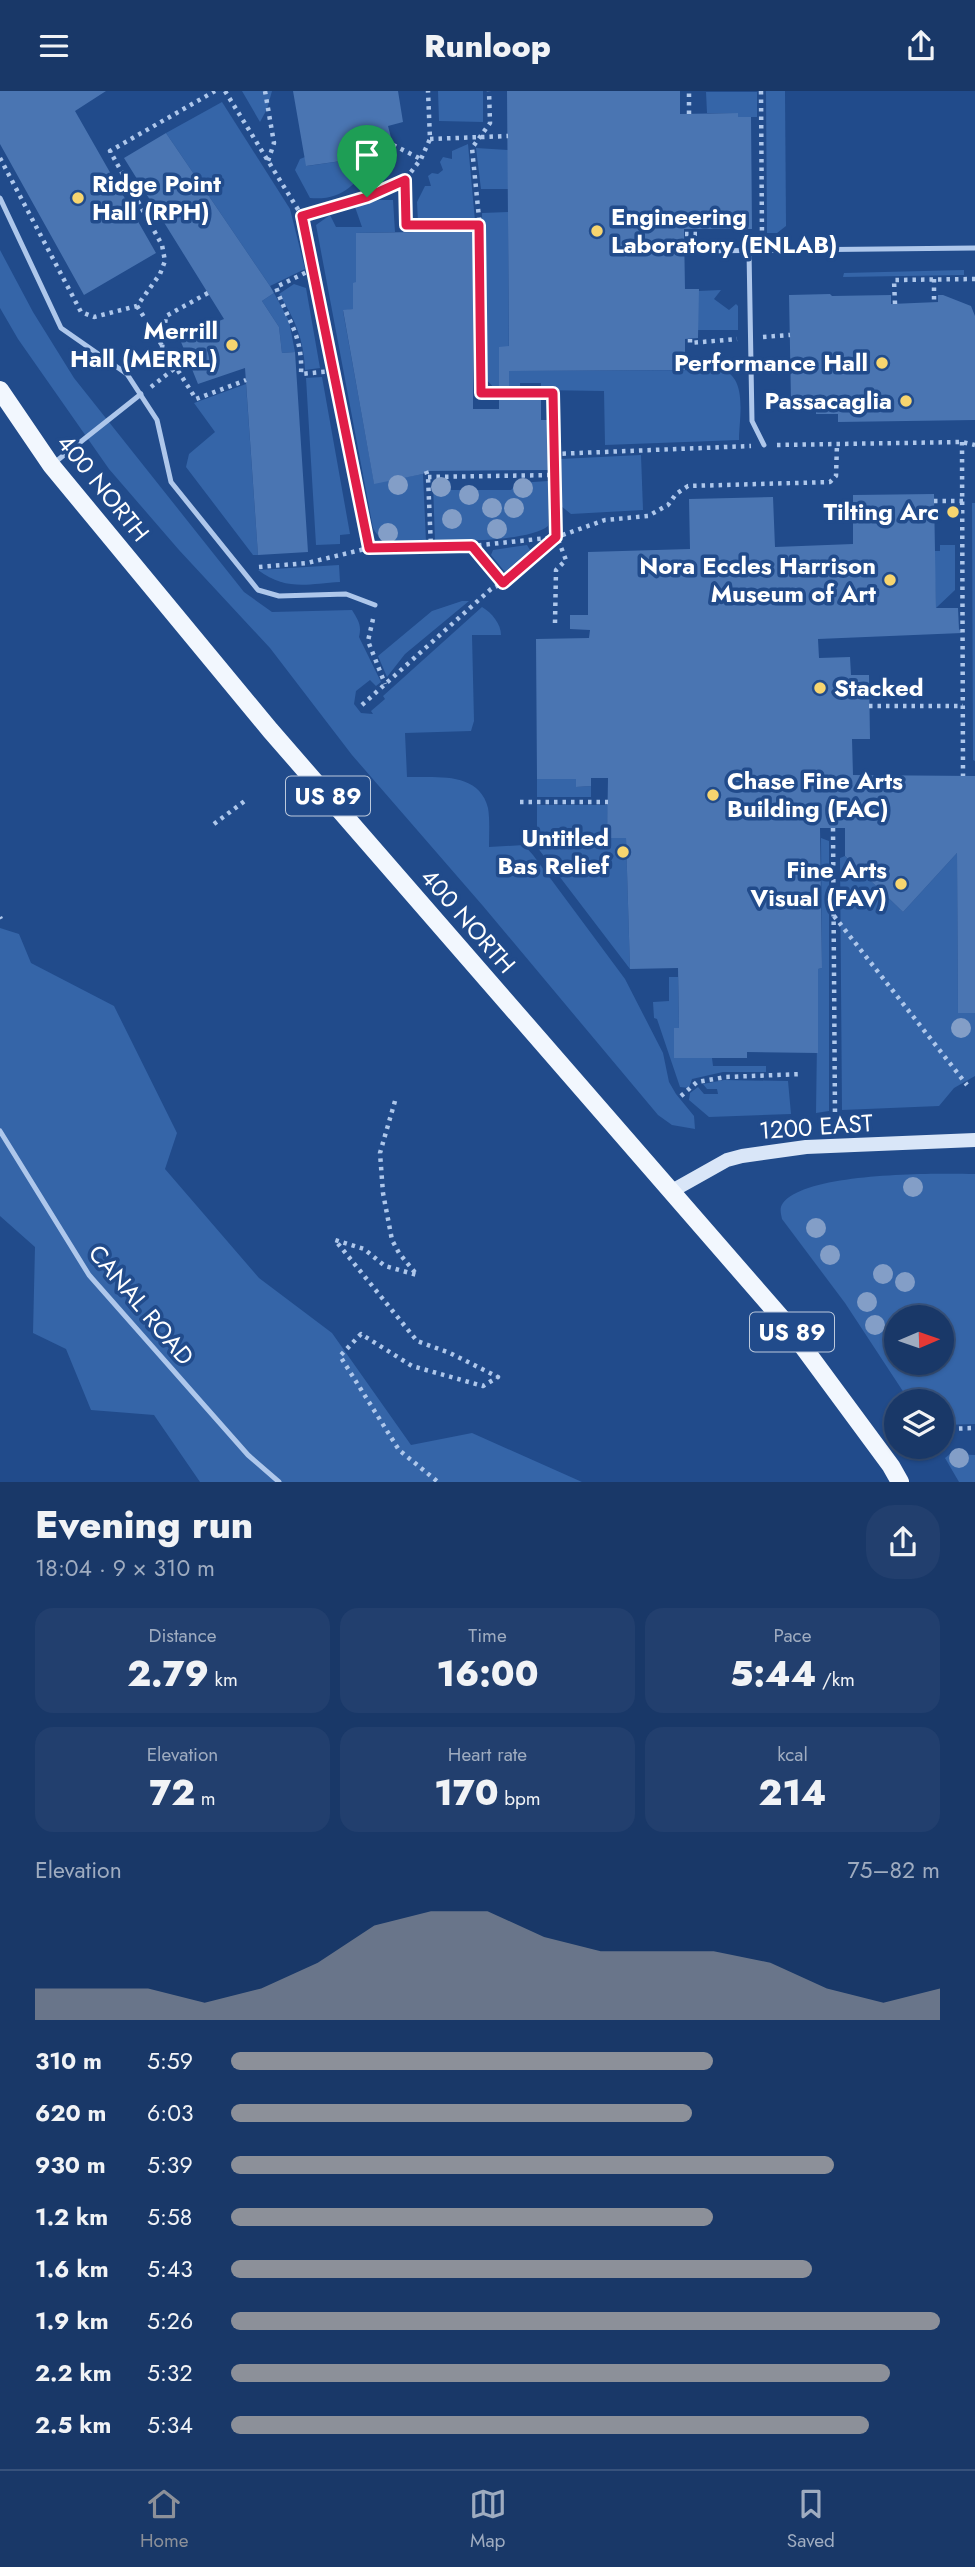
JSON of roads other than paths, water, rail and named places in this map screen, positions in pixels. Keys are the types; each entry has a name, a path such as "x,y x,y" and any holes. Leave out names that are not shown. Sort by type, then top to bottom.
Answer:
{"main road":[{"name":"400 NORTH","path":"0,390 51,465 270,730 784,1321 900,1482"},
{"name":"1200 EAST","path":"670,1192 727,1160 742,1156 806,1147 975,1140"}],"lane":[{"path":"0,198 61,328 127,374 157,420 171,482 258,590 279,596 346,594 375,605"},
{"path":"698,251 975,248"},
{"path":"749,251 752,421 764,445"},
{"path":"51,465 141,394"},
{"name":"CANAL ROAD","path":"0,1131 89,1275 248,1455 279,1482"}],"place":[{"name":"Ridge Point Hall (RPH)","path":"78,198"},
{"name":"Engineering Laboratory (ENLAB)","path":"597,231"},
{"name":"Merrill Hall (MERRL)","path":"232,345"},
{"name":"Performance Hall","path":"882,363"},
{"name":"Passacaglia","path":"906,401"},
{"name":"Tilting Arc","path":"953,512"},
{"name":"Nora Eccles Harrison Museum of Art","path":"890,580"},
{"name":"Stacked","path":"820,688"},
{"name":"Chase Fine Arts Building (FAC)","path":"713,795"},
{"name":"Untitled Bas Relief","path":"623,852"},
{"name":"Fine Arts Visual (FAV)","path":"901,884"}]}
